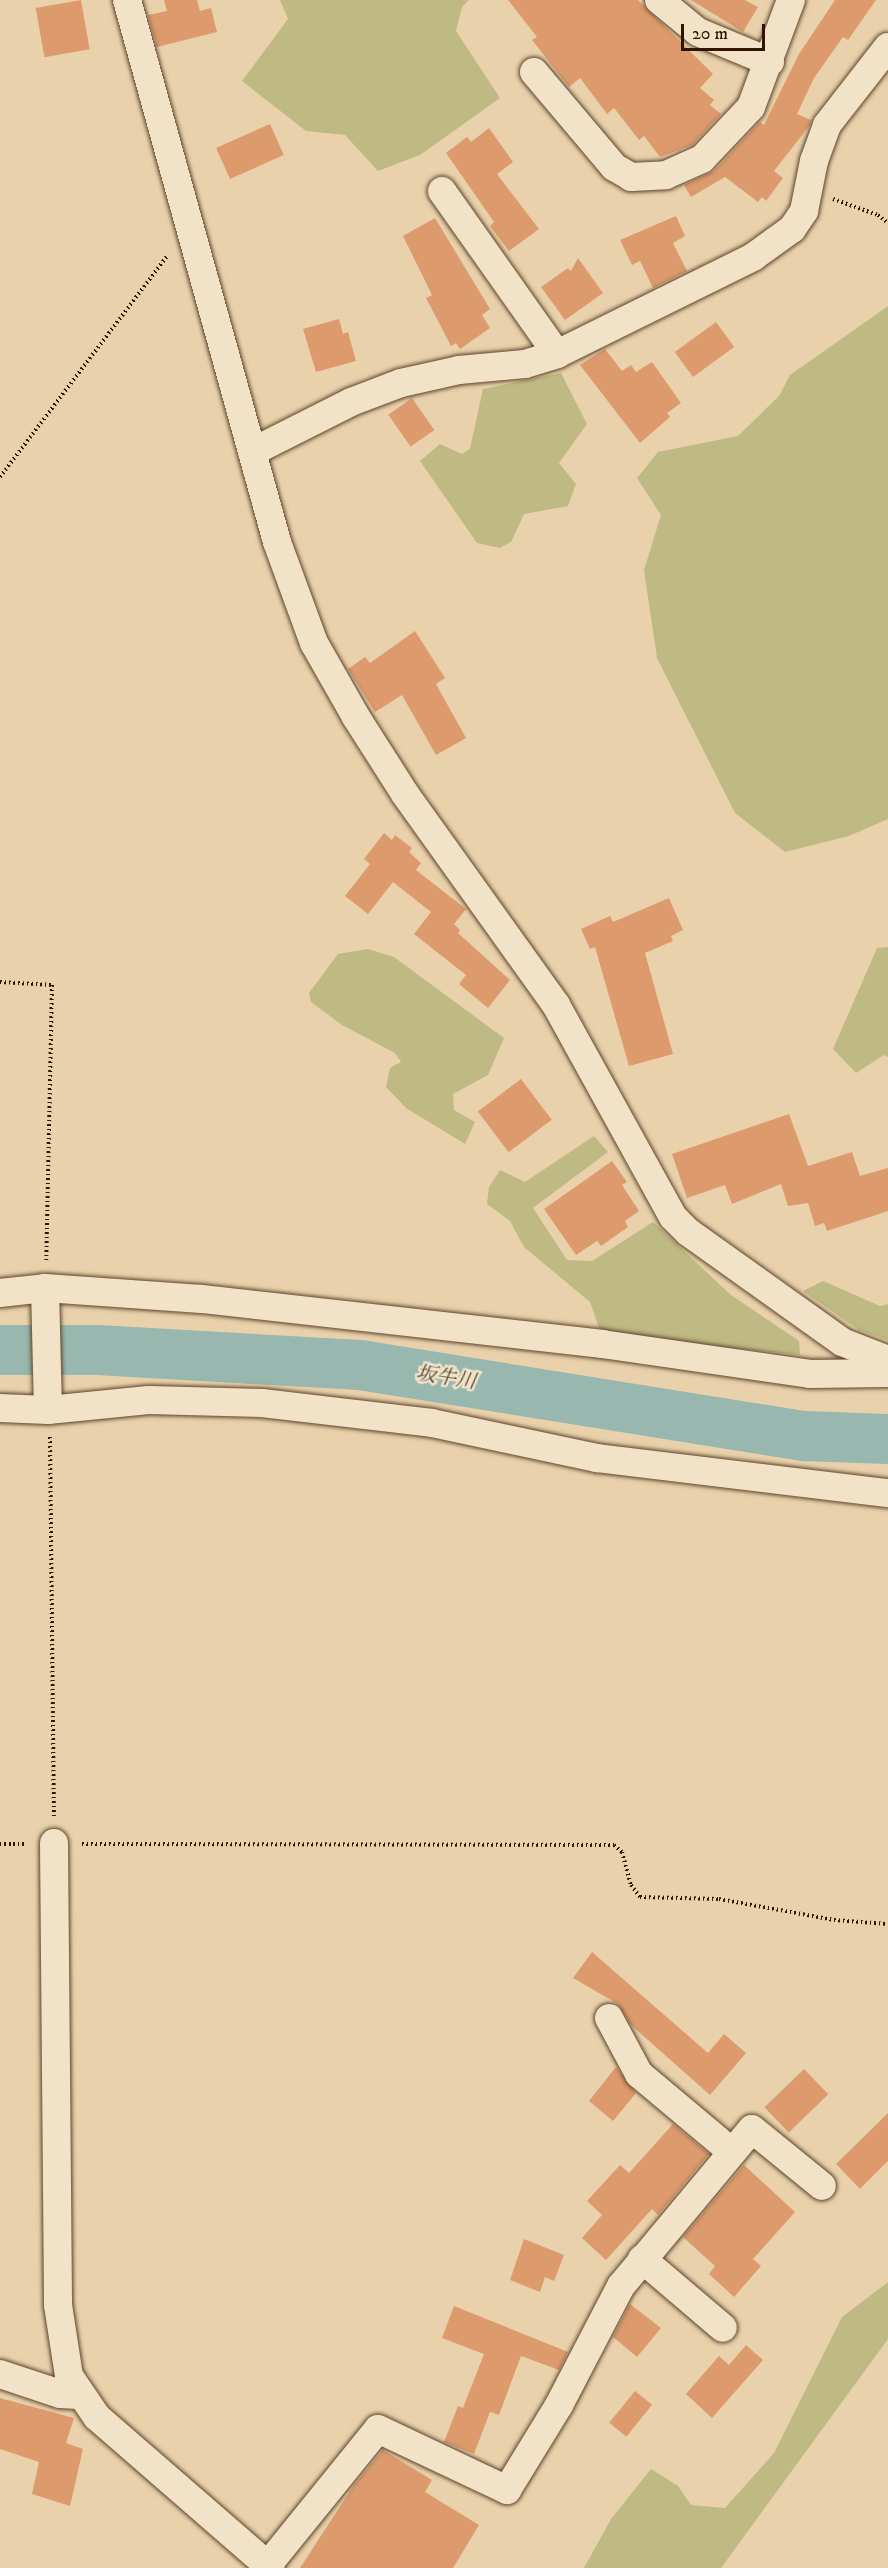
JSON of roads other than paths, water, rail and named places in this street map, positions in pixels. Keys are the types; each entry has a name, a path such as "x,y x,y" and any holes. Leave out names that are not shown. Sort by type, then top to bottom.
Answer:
{"street":[{"path":"127,0 277,542 314,642 405,794 556,1005 674,1217 688,1232 842,1342 888,1360"},
{"path":"658,0 698,32 770,62"},
{"path":"534,72 614,167 631,177 666,175 702,159 751,107 770,62 791,0"},
{"path":"252,452 351,402 401,383 459,370 525,364 557,354 753,257 792,229 809,194 813,161 827,125 888,46"},
{"path":"442,191 557,354"},
{"path":"0,1293 45,1301 202,1299 602,1344 810,1374 888,1373"},
{"path":"45,1301 47,1399"},
{"path":"0,1408 47,1399 262,1403 432,1423 597,1458 888,1493"},
{"path":"54,1844 58,2305 69,2376 78,2395 97,2417 269,2567 378,2429 507,2490 559,2405 621,2286 753,2129 822,2186"},
{"path":"609,2018 639,2074 732,2152"},
{"path":"642,2259 723,2328"},
{"path":"0,2374 60,2394 78,2395"}],"waterway":[{"name":"坂牛川","path":"0,1350 98,1350 360,1365 805,1436 888,1439"}]}
